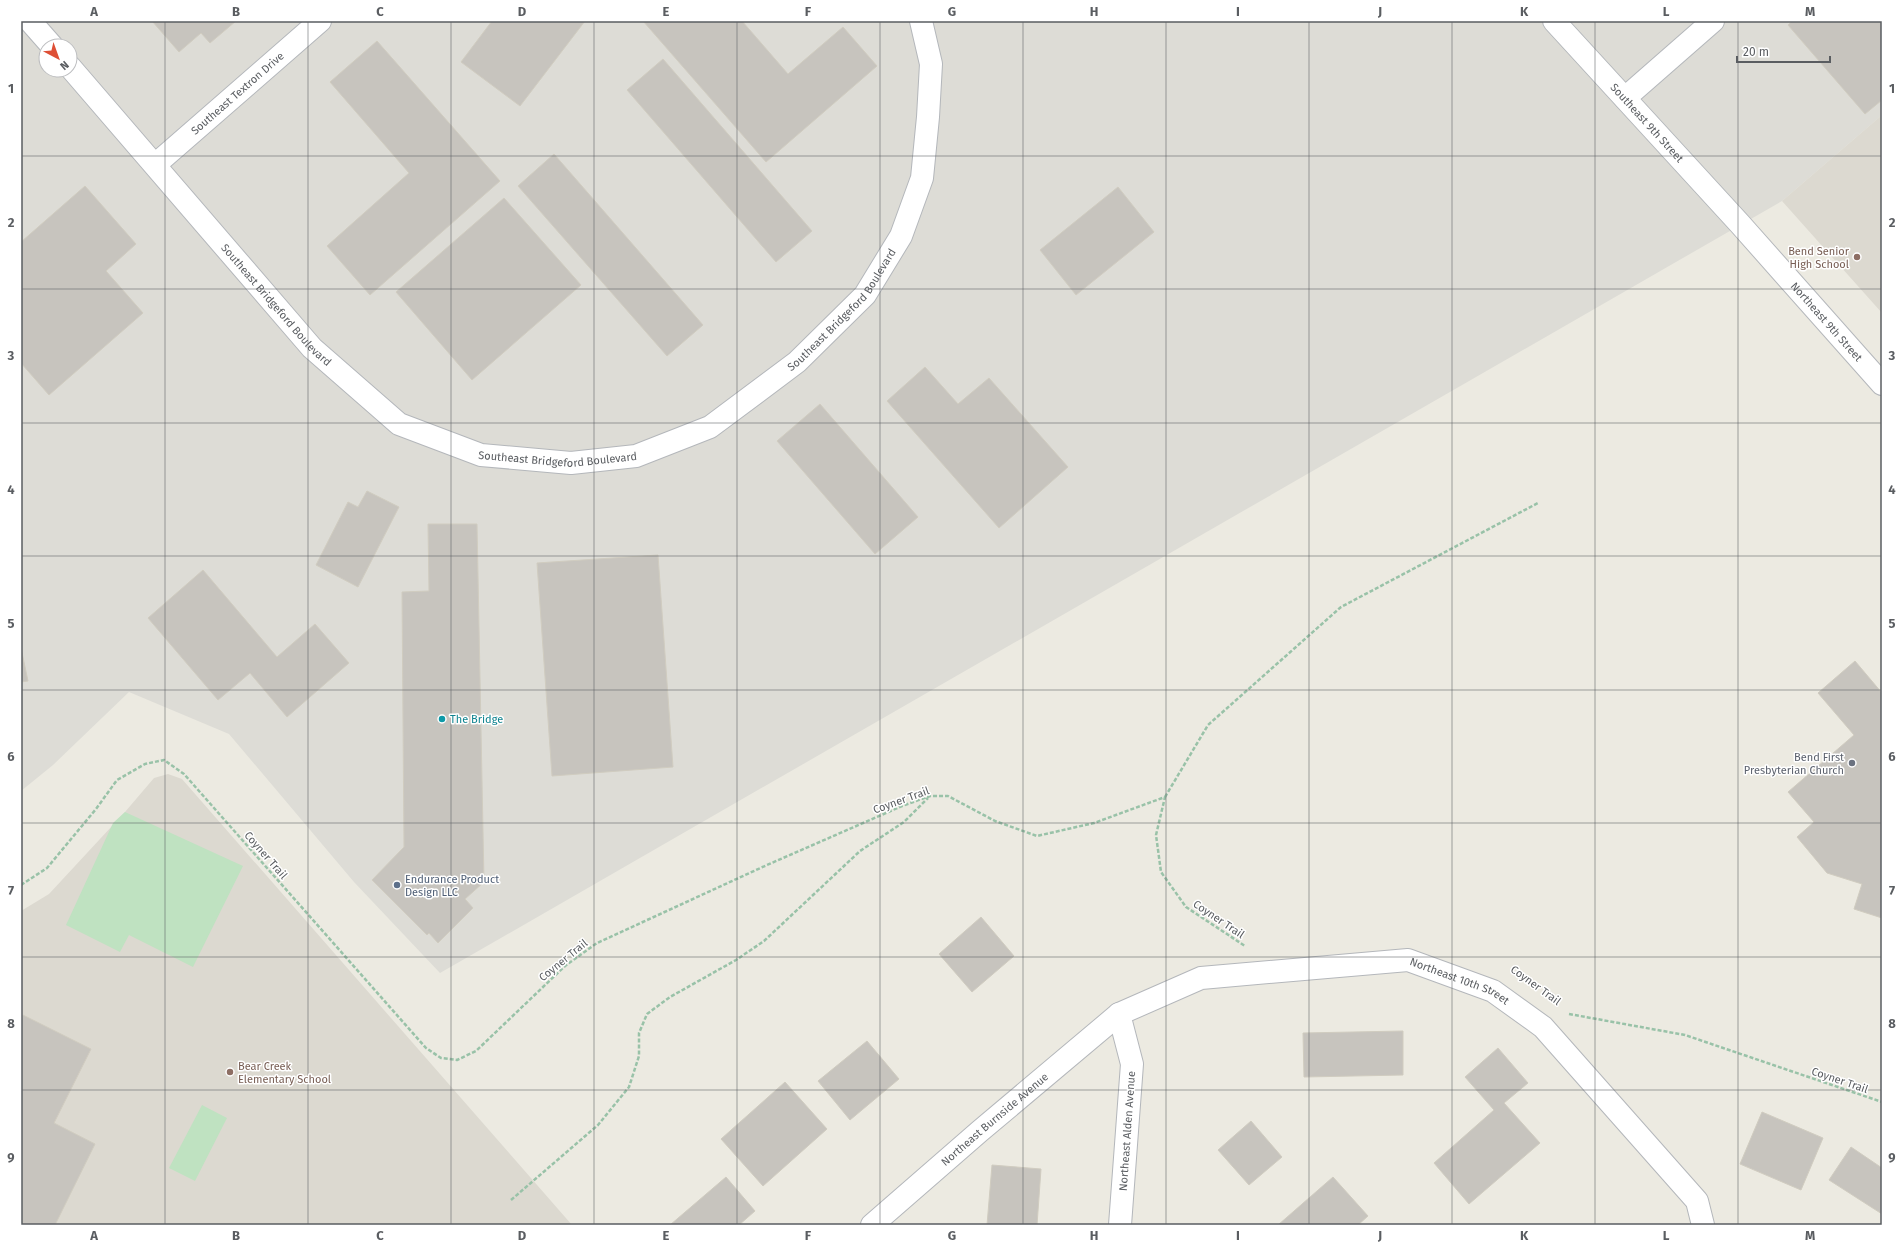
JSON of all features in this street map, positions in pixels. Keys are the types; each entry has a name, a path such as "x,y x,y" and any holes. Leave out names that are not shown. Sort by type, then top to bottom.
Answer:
{"street":[{"path":"30,21 45,38"},
{"name":"Southeast Textron Drive","path":"156,164 320,21"},
{"name":"Southeast Bridgeford Boulevard","path":"78,76 156,164 312,348 399,424 480,455 571,463 636,456 710,427 796,362 865,296 901,236 922,178 931,64 921,21"},
{"name":"Southeast 9th Street","path":"1554,21 1740,224"},
{"path":"1625,98 1713,21"},
{"name":"Northeast 9th Street","path":"1740,224 1882,384"},
{"name":"Northeast 10th Street","path":"1119,1014 1201,978 1408,960 1493,991 1543,1027 1697,1200 1703,1225"},
{"name":"Northeast Burnside Avenue","path":"872,1225 980,1131 1119,1014"},
{"name":"Northeast Alden Avenue","path":"1119,1014 1132,1064 1120,1225"}],"path":[{"path":"1165,797 1208,725 1342,607 1538,503"},
{"name":"Coyner Trail","path":"21,885 47,868 96,809 117,780 145,764 164,760 184,774 426,1048 441,1058 458,1060 476,1051 565,966 597,943 788,855 902,806 930,796 948,796 995,821 1037,836 1094,823 1165,797"},
{"path":"511,1200 598,1125 629,1087 638,1056 640,1033 648,1014 670,997 736,960 764,941 860,851 904,822 930,796"},
{"name":"Coyner Trail","path":"1165,797 1156,835 1161,872 1186,907 1243,946 1251,945"},
{"name":"Coyner Trail","path":"1562,1013 1685,1036 1882,1102"}],"shaded area":[{"path":"21,21 1882,21 1882,115 1782,201 440,973 354,882 229,734 129,692 53,765 21,791"},
{"name":"Bend Senior High School","path":"1882,115 1882,313 1782,201"},
{"name":"Bear Creek Elementary School","path":"168,774 182,779 572,1225 21,1225 21,911 49,894 125,812 154,778"}],"green space":[{"path":"125,812 243,866 193,967 129,935 120,952 66,925 113,823"},
{"path":"202,1105 227,1118 195,1181 169,1168"}],"building":[{"path":"152,21 236,21 210,43 201,33 179,52"},
{"path":"492,21 585,21 520,106 461,62"},
{"path":"643,21 742,21 788,74 843,27 877,66 766,162"},
{"path":"1792,21 1882,21 1882,100 1865,114 1788,25"},
{"path":"377,41 500,181 370,295 327,246 409,173 330,82"},
{"path":"663,59 812,231 776,262 627,90"},
{"path":"554,154 703,325 667,356 518,186"},
{"path":"85,186 136,244 106,271 143,313 49,395 21,363 21,242"},
{"path":"1118,187 1154,232 1076,295 1040,250"},
{"path":"504,198 581,285 472,380 396,292"},
{"path":"925,367 958,404 989,378 1068,467 999,528 887,401"},
{"path":"820,404 918,517 875,554 777,441"},
{"path":"367,491 399,507 358,587 316,565 348,502 358,507"},
{"name":"The Bridge","path":"428,524 477,524 484,882 465,899 473,908 438,943 429,933 427,935 372,880 404,847 402,592 429,591"},
{"path":"658,555 673,767 552,776 537,563"},
{"path":"203,570 277,657 315,624 349,663 287,717 250,673 218,700 148,618"},
{"path":"21,648 28,681 21,682"},
{"name":"Bend First Presbyterian Church","path":"1855,661 1882,693 1882,918 1854,909 1862,884 1827,873 1797,837 1814,822 1788,792 1854,735 1818,693"},
{"path":"981,917 1014,956 972,992 939,954"},
{"path":"23,1015 91,1049 54,1123 95,1144 55,1225 21,1225 21,1020"},
{"path":"1403,1031 1403,1075 1304,1077 1303,1033"},
{"path":"867,1041 899,1079 850,1120 818,1081"},
{"path":"1498,1048 1528,1083 1504,1103 1540,1143 1469,1204 1434,1163 1494,1110 1465,1077"},
{"path":"785,1082 827,1129 763,1186 721,1139"},
{"path":"1762,1112 1823,1138 1801,1190 1740,1164"},
{"path":"1251,1121 1282,1157 1249,1185 1218,1150"},
{"path":"1851,1147 1882,1168 1882,1214 1829,1180"},
{"path":"992,1165 1041,1169 1037,1225 987,1225"},
{"path":"726,1177 755,1211 739,1225 670,1225"},
{"path":"1333,1177 1368,1216 1358,1225 1278,1225"}],"place":[{"name":"Bend Senior High School","path":"1857,257"},
{"name":"The Bridge","path":"442,719"},
{"name":"Bend First Presbyterian Church","path":"1852,763"},
{"name":"Endurance Product Design LLC","path":"397,885"},
{"name":"Bear Creek Elementary School","path":"230,1072"}]}
